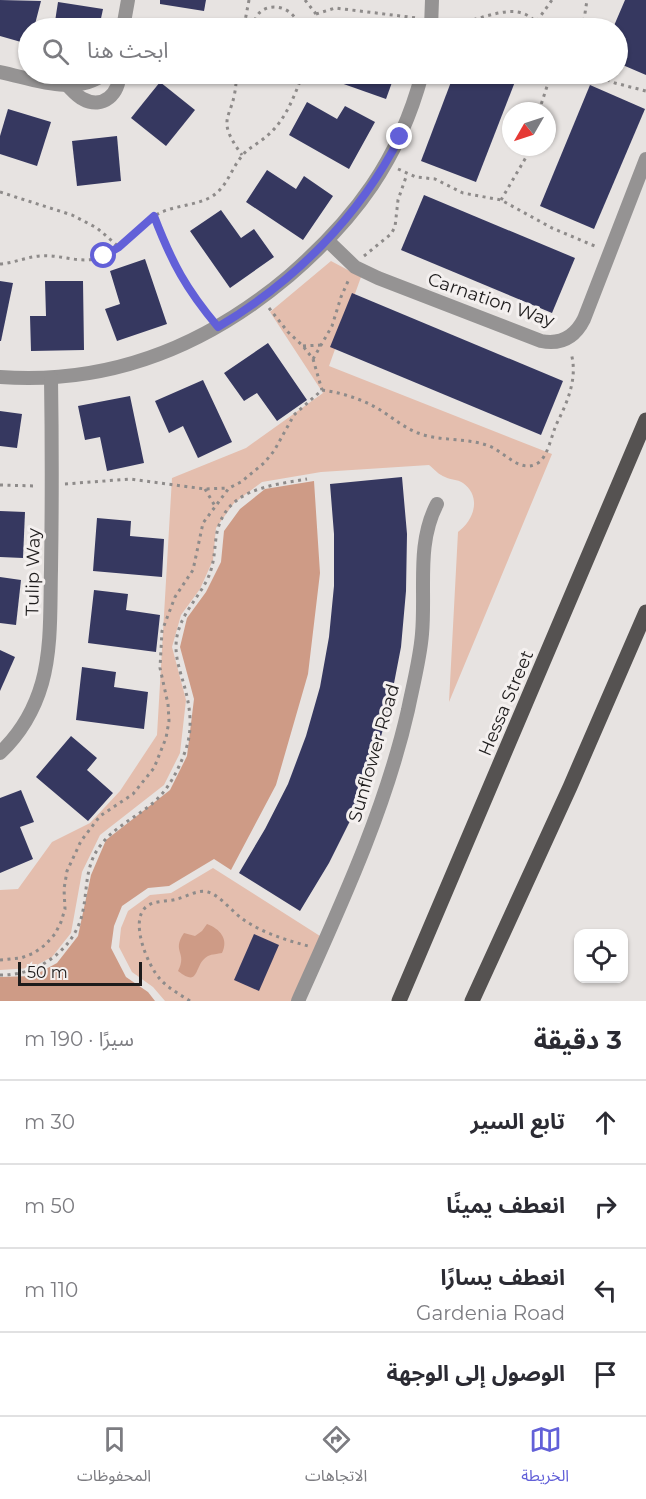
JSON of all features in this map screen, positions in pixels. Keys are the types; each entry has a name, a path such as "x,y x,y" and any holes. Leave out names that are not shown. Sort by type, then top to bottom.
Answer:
{"main road":[{"name":"Hessa Street","path":"399,1001 646,420"},
{"path":"472,1001 570,787 646,612"}],"street":[{"path":"125,18 128,0"},
{"path":"431,18 432,0"},
{"path":"0,72 18,76"},
{"path":"58,84 68,86 85,84"},
{"path":"68,86 84,100 99,102 112,95 118,84"},
{"path":"0,377 51,378 117,367 183,345 218,327 262,298 328,241 361,202 388,159 409,114 419,84"},
{"name":"Carnation Way","path":"328,241 355,267 378,278 541,341 559,342 574,334 584,319 646,159"},
{"name":"Tulip Way","path":"0,753 26,724 42,681 50,623 51,378"},
{"name":"Sunflower Road","path":"298,1001 372,827 405,723 422,634 424,537 437,504"}],"path":[{"path":"245,18 249,0"},
{"path":"305,0 317,18"},
{"path":"539,18 552,0"},
{"path":"585,18 587,0"},
{"path":"256,18 262,10 278,5 293,12 296,18"},
{"path":"236,84 235,94 226,119 227,131 242,155"},
{"path":"0,264 42,256 88,260 104,256 119,247 154,216 175,207 198,202 217,193 232,175 242,155 278,124 299,84"},
{"path":"542,102 548,84"},
{"path":"619,84 646,91"},
{"path":"501,200 527,156"},
{"path":"388,159 407,174 435,179 463,193 501,200 552,228 609,252"},
{"path":"0,192 72,215 97,228 119,247"},
{"path":"154,216 167,251 186,286 218,327"},
{"path":"262,298 288,332 313,359 322,390"},
{"path":"0,485 52,486 130,479 205,489 229,488 241,482 264,463 274,451 294,415 322,390 338,392 365,401 417,433 444,440 489,446 499,450 516,464 532,466 545,455 553,431 568,401 573,377 573,360 567,339"},
{"path":"303,346 321,345"},
{"path":"0,975 21,974 33,970 45,963 72,938 82,916 87,874 98,848 116,829 164,792 181,763 190,722 187,695 177,658 176,638 182,618 206,583 211,571 215,558 218,529 226,513 241,497 251,491 261,487 307,479"},
{"path":"0,960 21,958 34,953 55,934 65,909 64,889 67,871 81,841 100,816 133,794 144,782 161,754 169,721 168,704 160,668 162,631 175,597 193,570 204,523 229,488"},
{"path":"205,489 215,506"},
{"path":"190,1001 161,981 148,961 139,919 145,907 206,891 215,895 244,920 256,927 284,939 321,949"}],"shaded area":[{"path":"331,261 361,277 329,366 552,454 449,702 458,532 472,515 474,508 469,489 461,482 441,475 429,465 321,472 262,482 234,503 216,528 213,560 200,589 181,615 172,647 186,700 180,753 164,785 100,835 82,872 71,933 52,957 31,968 0,970 0,890 18,889 52,842 90,823 120,791 157,735 172,478 246,448 323,393 270,312"},
{"path":"314,481 320,573 308,674 276,785 231,870 214,859 169,886 148,888 122,906 114,926 111,948 126,977 148,992 155,1001 0,1001 0,977 33,976 57,963 78,936 91,875 106,840 170,790 187,756 194,699 180,647 187,618 206,592 221,562 224,531 240,509 265,489"},
{"path":"213,868 320,936 291,1001 165,1001 153,987 132,972 119,947 121,928 128,911 150,895 171,893"},
{"path":"207,924 222,935 224,948 222,953 208,956 200,964 194,976 185,976 178,971 181,965 180,939 184,933 195,936"}],"building":[{"path":"0,0 41,1 37,18 18,18 18,41 0,36"},
{"path":"160,0 206,0 204,11 160,4"},
{"path":"625,0 646,0 646,75 628,67 628,18 617,18"},
{"path":"58,2 103,9 101,18 56,18"},
{"path":"158,84 162,84 195,110 166,146 131,118"},
{"path":"344,84 391,84 386,99"},
{"path":"450,84 514,84 507,102 502,102 502,115 476,182 421,161"},
{"path":"590,85 645,109 594,229 540,206"},
{"path":"307,102 337,119 345,106 375,122 349,169 289,135"},
{"path":"8,109 51,122 37,166 0,154 0,136"},
{"path":"117,136 121,181 77,186 72,141"},
{"path":"267,170 296,189 304,176 333,196 303,240 246,202"},
{"path":"424,195 575,258 552,313 401,250"},
{"path":"221,210 241,238 254,229 274,257 230,288 190,231"},
{"path":"145,259 167,324 117,341 105,309 120,304 110,271"},
{"path":"0,281 13,283 1,341 0,341"},
{"path":"45,281 83,281 84,350 31,351 30,316 46,316"},
{"path":"352,293 563,381 541,435 330,347"},
{"path":"268,343 307,400 277,421 257,393 244,401 224,373"},
{"path":"203,380 232,442 198,458 183,426 169,433 155,401"},
{"path":"130,396 144,463 107,471 100,437 85,440 78,406"},
{"path":"0,411 22,414 17,448 0,446"},
{"path":"402,477 407,534 406,591 401,647 390,704 375,758 355,811 329,863 300,911 239,873 288,784 306,736 320,687 329,637 334,586 334,534 330,484"},
{"path":"0,511 25,512 23,558 0,557"},
{"path":"97,518 131,521 130,536 164,539 162,577 93,571"},
{"path":"0,577 21,580 16,625 0,623"},
{"path":"94,590 128,594 126,610 160,615 156,652 88,643"},
{"path":"0,650 15,657 0,691"},
{"path":"82,667 116,672 114,687 148,692 144,729 76,720"},
{"path":"71,736 97,758 87,770 113,793 88,821 36,777"},
{"path":"21,790 34,822 20,827 33,859 0,873 0,798"},
{"path":"254,934 279,945 259,991 234,980"}],"route":[{"path":"104,256 119,247 154,216 176,269 197,302 218,327 241,314 262,298 328,241 376,181 400,137"}]}
